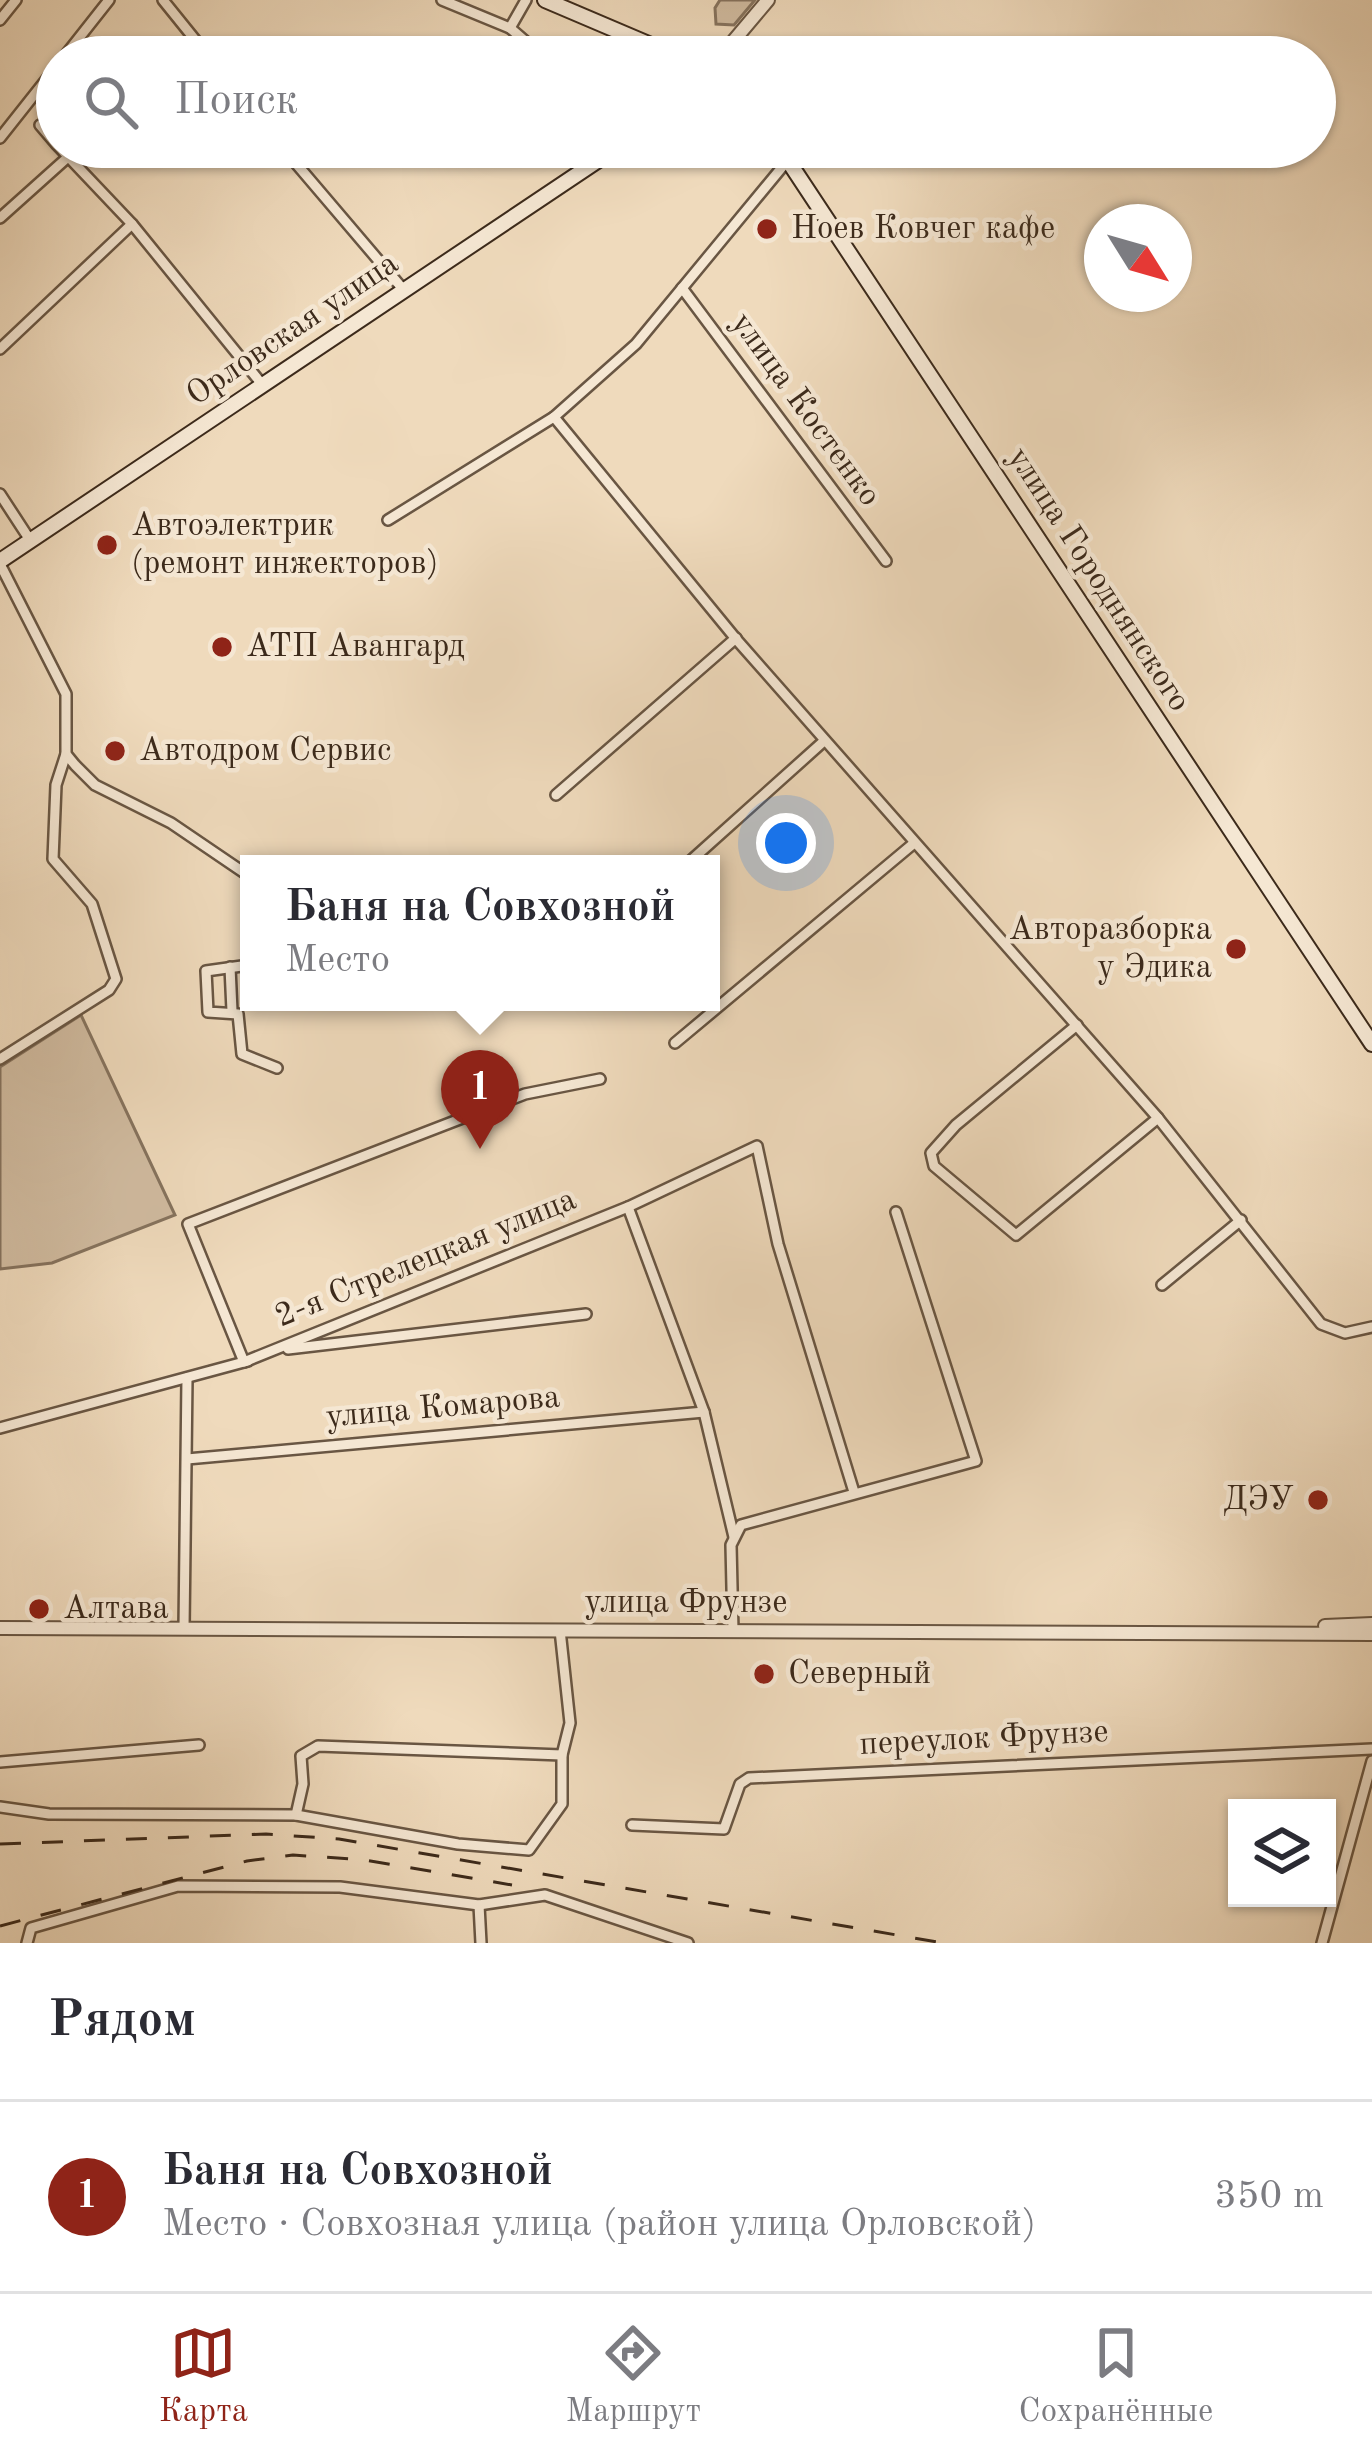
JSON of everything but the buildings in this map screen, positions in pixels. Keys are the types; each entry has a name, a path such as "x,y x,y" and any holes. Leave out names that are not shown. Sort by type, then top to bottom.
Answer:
{"main road":[{"path":"545,0 631,36"},
{"name":"Орловская улица","path":"4,568 30,540 586,168"},
{"name":"улица Городнянского","path":"793,168 1372,1044"}],"street":[{"path":"0,20 16,0"},
{"path":"81,36 110,0"},
{"path":"164,0 192,36"},
{"path":"442,0 519,36"},
{"path":"510,28 526,0"},
{"path":"738,36 768,0"},
{"path":"0,138 36,93"},
{"path":"0,218 57,168"},
{"path":"78,168 132,224 261,383"},
{"path":"300,168 402,288"},
{"path":"388,520 554,417 636,344 773,168"},
{"path":"0,350 132,224"},
{"name":"улица Костенко","path":"682,288 886,562"},
{"path":"554,417 824,741 1158,1118 1321,1324 1359,1332 1372,1327"},
{"path":"0,494 30,540"},
{"path":"0,1058 109,990 116,979 92,904 53,859 56,785 66,754 66,694 4,568"},
{"path":"556,795 736,638"},
{"path":"697,855 824,741"},
{"path":"66,754 95,785 171,823 240,870"},
{"path":"720,1006 914,844"},
{"path":"232,1011 209,1014 204,976 210,969 240,966"},
{"path":"230,967 232,1011 240,1018 242,1054 278,1068"},
{"path":"675,1043 713,1011"},
{"path":"1077,1025 956,1125 931,1153 934,1166 1016,1235 1158,1118"},
{"path":"244,1362 188,1224 525,1094 600,1079"},
{"name":"2-я Стрелецкая улица","path":"244,1362 628,1207 757,1146 778,1244 854,1492"},
{"path":"628,1207 704,1412 734,1537 733,1631"},
{"path":"734,1537 746,1523 976,1461 896,1212"},
{"path":"1162,1285 1241,1220"},
{"name":"2-я Стрелецкая улица","path":"0,1427 308,1344 586,1314"},
{"path":"184,1628 187,1378"},
{"name":"улица Комарова","path":"187,1459 704,1412"},
{"path":"1281,1633 1372,1624"},
{"name":"улица Фрунзе","path":"0,1628 1372,1634"},
{"path":"0,1807 49,1814 296,1815 526,1851 539,1843 562,1804 562,1755 570,1723 560,1630"},
{"path":"0,1762 199,1745"},
{"path":"296,1815 303,1784 301,1756 318,1746 562,1755"},
{"name":"переулок Фрунзе","path":"632,1825 724,1829 740,1784 749,1778 1372,1749"},
{"path":"1322,1943 1372,1761"},
{"path":"27,1943 32,1928 178,1886 340,1887 479,1905 545,1895 688,1943"},
{"path":"479,1905 481,1943"}],"shaded area":[{"path":"720,0 755,0 734,25 716,24 715,8"},
{"path":"81,1015 175,1215 52,1263 0,1269 0,1067"}],"railway":[{"path":"0,1844 266,1834 339,1839 943,1943"},
{"path":"0,1926 247,1861 293,1855 365,1860 512,1885"}],"place":[{"name":"Ноев Ковчег кафе","path":"767,229"},
{"name":"Автоэлектрик (ремонт инжекторов)","path":"107,545"},
{"name":"АТП Авангард","path":"222,647"},
{"name":"Автодром Сервис","path":"115,751"},
{"name":"Авторазборка у Эдика","path":"1236,949"},
{"name":"Баня на Совхозной","path":"480,1149"},
{"name":"ДЭУ","path":"1318,1500"},
{"name":"Алтава","path":"39,1609"},
{"name":"Северный","path":"764,1674"}]}
